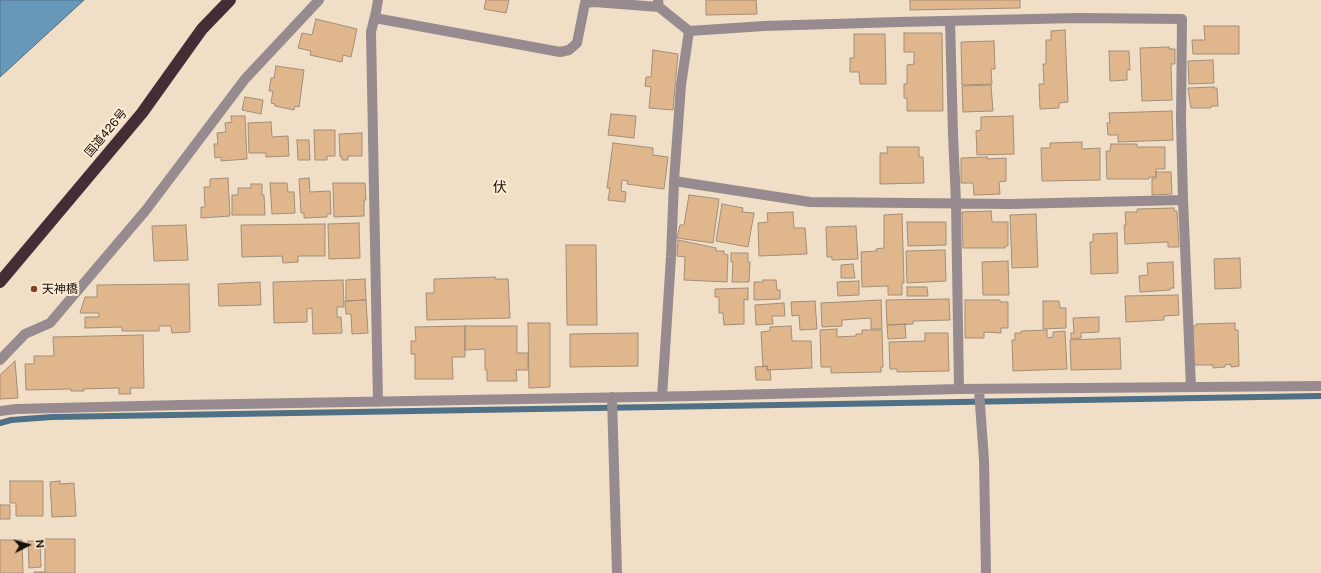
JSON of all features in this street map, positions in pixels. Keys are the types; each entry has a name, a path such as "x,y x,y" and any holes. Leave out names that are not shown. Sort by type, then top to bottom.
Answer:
{"highway":[{"name":"国道426号","path":"0,282 142,112 202,29 230,0"}],"street":[{"path":"0,360 25,334 50,323 146,210 245,79 319,0"},
{"path":"378,0 371,32 378,402"},
{"path":"375,18 560,52 569,50 577,43 585,3 594,2 659,3 689,31 772,25 1078,18 1182,18 1181,121 1191,387"},
{"path":"950,21 956,204 959,389"},
{"path":"662,397 681,85 689,31"},
{"path":"674,181 810,202 1011,204 1183,200"},
{"path":"0,411 16,409 174,405 662,397 959,389 1321,386"},
{"path":"979,390 984,460 986,573"},
{"path":"612,397 617,573"}],"water":[{"path":"0,0 84,0 0,77"}],"building":[{"path":"486,0 509,0 506,13 484,9"},
{"path":"706,0 756,0 757,14 706,15"},
{"path":"910,0 1020,0 1020,8 910,10"},
{"path":"316,19 357,29 351,57 343,55 342,62 310,55 311,51 298,48 302,33 312,35"},
{"path":"1204,26 1239,26 1239,54 1193,54 1192,40 1205,40"},
{"path":"1065,30 1068,102 1059,103 1059,108 1040,109 1039,84 1044,84 1043,64 1046,64 1046,40 1051,40 1051,31"},
{"path":"904,33 942,33 943,111 907,111 907,98 904,98 904,84 907,84 907,65 914,64 914,52 904,52"},
{"path":"854,34 885,34 886,84 860,84 859,72 850,72 850,58 854,58"},
{"path":"994,41 995,69 991,69 992,84 962,85 961,42"},
{"path":"1169,47 1169,49 1175,49 1175,64 1171,64 1172,100 1142,101 1140,48"},
{"path":"653,50 678,54 673,110 649,108 651,87 645,86 646,77 651,77"},
{"path":"1109,51 1129,51 1130,70 1127,70 1127,80 1110,81"},
{"path":"1213,60 1214,83 1189,84 1188,61"},
{"path":"276,66 304,70 299,107 295,106 294,110 275,106 275,104 271,103 273,91 269,91 271,78 274,78"},
{"path":"991,85 993,111 963,112 962,86"},
{"path":"1188,88 1217,88 1218,106 1211,106 1211,108 1191,108"},
{"path":"245,97 263,100 261,114 242,110"},
{"path":"1172,111 1173,140 1118,142 1118,135 1108,135 1107,123 1110,123 1109,113"},
{"path":"611,114 636,116 634,138 608,135"},
{"path":"231,116 245,116 247,159 221,161 221,157 215,158 214,144 218,144 217,133 226,132 225,123 232,122"},
{"path":"1013,116 1014,154 977,155 976,131 981,130 981,117"},
{"path":"271,122 272,137 288,136 289,156 266,157 266,153 249,153 248,123"},
{"path":"314,130 335,130 335,156 327,156 327,160 315,160"},
{"path":"362,133 362,156 348,156 348,160 342,160 342,157 340,157 339,134"},
{"path":"297,140 309,140 310,160 298,160"},
{"path":"1082,142 1082,149 1100,148 1100,180 1042,181 1041,148 1050,148 1050,143"},
{"path":"613,143 653,148 653,155 668,157 664,189 627,184 628,181 622,180 621,191 626,192 625,202 608,200 610,188 607,188"},
{"path":"1111,144 1137,144 1137,147 1165,147 1165,169 1156,169 1156,177 1149,177 1149,179 1107,179 1106,151 1110,151"},
{"path":"887,147 919,147 919,157 923,157 924,183 880,184 880,153 888,153"},
{"path":"987,157 987,159 1006,158 1006,181 999,182 1000,194 974,195 973,183 961,183 961,158"},
{"path":"1156,172 1171,172 1172,194 1152,195 1152,178 1156,178"},
{"path":"228,178 230,216 201,218 201,207 205,207 204,187 210,187 210,179"},
{"path":"309,178 310,192 330,191 331,214 327,214 327,217 304,218 304,213 301,213 299,179"},
{"path":"270,183 287,183 288,192 294,192 295,213 272,214"},
{"path":"333,183 365,183 366,200 364,200 364,216 334,217"},
{"path":"251,184 262,184 265,215 232,215 232,195 238,195 238,188 251,188"},
{"path":"689,195 719,199 713,243 677,238 680,225 684,225"},
{"path":"722,204 743,208 742,212 754,213 748,247 716,241"},
{"path":"1174,208 1174,211 1177,211 1179,247 1168,247 1168,242 1125,244 1125,212 1137,212 1137,209"},
{"path":"991,211 992,222 1008,222 1008,246 1005,246 1005,248 963,248 962,212"},
{"path":"793,212 794,228 805,228 807,254 759,256 758,223 768,222 767,213"},
{"path":"902,214 904,283 902,283 902,295 888,295 888,286 862,287 861,252 877,251 876,249 884,248 884,215"},
{"path":"1036,214 1038,267 1012,268 1010,215"},
{"path":"907,222 946,222 946,245 908,246"},
{"path":"359,223 360,258 329,259 328,224"},
{"path":"325,224 325,256 298,256 298,262 283,263 282,256 242,257 241,225"},
{"path":"186,225 188,260 154,261 152,226"},
{"path":"856,226 858,259 832,260 832,257 827,257 826,227"},
{"path":"1117,233 1118,273 1091,274 1090,242 1093,242 1093,234"},
{"path":"678,240 716,248 716,251 724,251 724,254 728,255 727,282 684,280 685,257 677,256"},
{"path":"566,245 596,245 597,325 567,325"},
{"path":"945,250 946,281 907,283 906,251"},
{"path":"731,253 748,253 748,262 750,262 749,282 732,282 733,262 731,262"},
{"path":"1240,258 1241,288 1215,289 1214,259"},
{"path":"1008,261 1009,295 983,295 982,262"},
{"path":"1173,262 1174,288 1170,288 1170,290 1140,292 1139,276 1148,275 1147,263"},
{"path":"853,264 855,278 841,278 841,265"},
{"path":"495,277 495,279 508,279 510,318 427,320 426,293 434,293 434,279"},
{"path":"365,279 366,300 346,301 346,280"},
{"path":"343,280 344,307 337,307 337,317 341,317 342,333 313,334 312,308 307,309 307,322 274,323 273,282"},
{"path":"763,280 776,280 777,290 780,290 780,299 754,300 754,282 763,282"},
{"path":"859,281 859,295 838,296 837,282"},
{"path":"260,282 261,305 219,306 218,284"},
{"path":"189,284 190,332 172,333 171,326 159,326 159,331 122,331 122,327 85,328 85,317 99,317 99,313 80,313 85,297 97,297 97,285"},
{"path":"907,287 927,287 928,296 907,296"},
{"path":"748,288 748,300 744,299 744,324 724,325 723,313 719,313 719,297 715,297 715,289"},
{"path":"1178,295 1179,315 1164,316 1164,320 1126,322 1125,296"},
{"path":"949,299 950,320 913,321 913,324 887,325 886,300"},
{"path":"366,300 368,333 352,334 351,314 346,314 345,301"},
{"path":"881,300 882,329 871,329 871,318 842,320 842,326 822,327 821,303"},
{"path":"965,300 1000,300 1000,302 1008,302 1008,328 1001,328 1001,333 984,332 984,338 965,338"},
{"path":"815,301 817,329 800,330 799,315 792,316 791,302"},
{"path":"1043,301 1059,301 1060,308 1066,308 1066,328 1043,329"},
{"path":"784,303 785,316 772,316 773,324 756,325 755,305"},
{"path":"1099,317 1099,332 1081,333 1081,338 1071,339 1071,333 1074,333 1073,318"},
{"path":"528,323 550,323 550,387 529,388"},
{"path":"1235,323 1235,330 1238,330 1239,366 1231,367 1231,364 1225,365 1225,367 1213,368 1213,365 1194,365 1193,326 1196,326 1196,324"},
{"path":"905,324 906,338 888,339 887,325"},
{"path":"465,326 465,357 452,357 453,379 415,379 415,354 411,354 411,341 416,341 415,327"},
{"path":"465,326 517,326 517,353 528,353 528,370 516,370 517,381 487,381 487,370 485,370 485,349 465,350"},
{"path":"791,326 792,341 811,341 812,368 767,370 767,366 763,367 761,332 770,331 770,327"},
{"path":"837,329 837,337 856,336 856,334 862,334 862,330 882,330 883,367 881,367 881,372 831,373 831,367 821,367 820,330"},
{"path":"1047,330 1047,338 1053,337 1053,332 1065,331 1067,369 1013,371 1012,340 1015,340 1015,333 1021,333 1021,331"},
{"path":"638,333 638,366 570,367 570,334"},
{"path":"925,333 948,333 949,371 897,372 897,369 890,369 889,342 925,341"},
{"path":"143,335 144,388 130,388 131,394 119,394 119,388 83,389 84,391 71,391 71,389 26,390 25,364 34,364 34,356 54,356 53,337"},
{"path":"1120,338 1121,369 1071,370 1070,340"},
{"path":"15,361 18,398 0,399 0,375"},
{"path":"767,366 767,370 770,370 771,380 756,380 755,367"},
{"path":"10,481 43,481 43,516 16,516 16,503 10,503"},
{"path":"60,481 60,484 74,483 76,516 52,517 50,482"},
{"path":"0,505 10,505 10,519 0,519"},
{"path":"45,539 75,539 75,573 34,573 45,572"},
{"path":"0,540 22,540 23,573 0,573"},
{"path":"28,541 40,541 41,567 29,568"}],"waterway":[{"path":"0,423 11,420 52,417 1321,396"}],"place":[{"name":"天神橋","path":"34,289"}],"district":[{"name":"伏","path":"500,188"}]}
